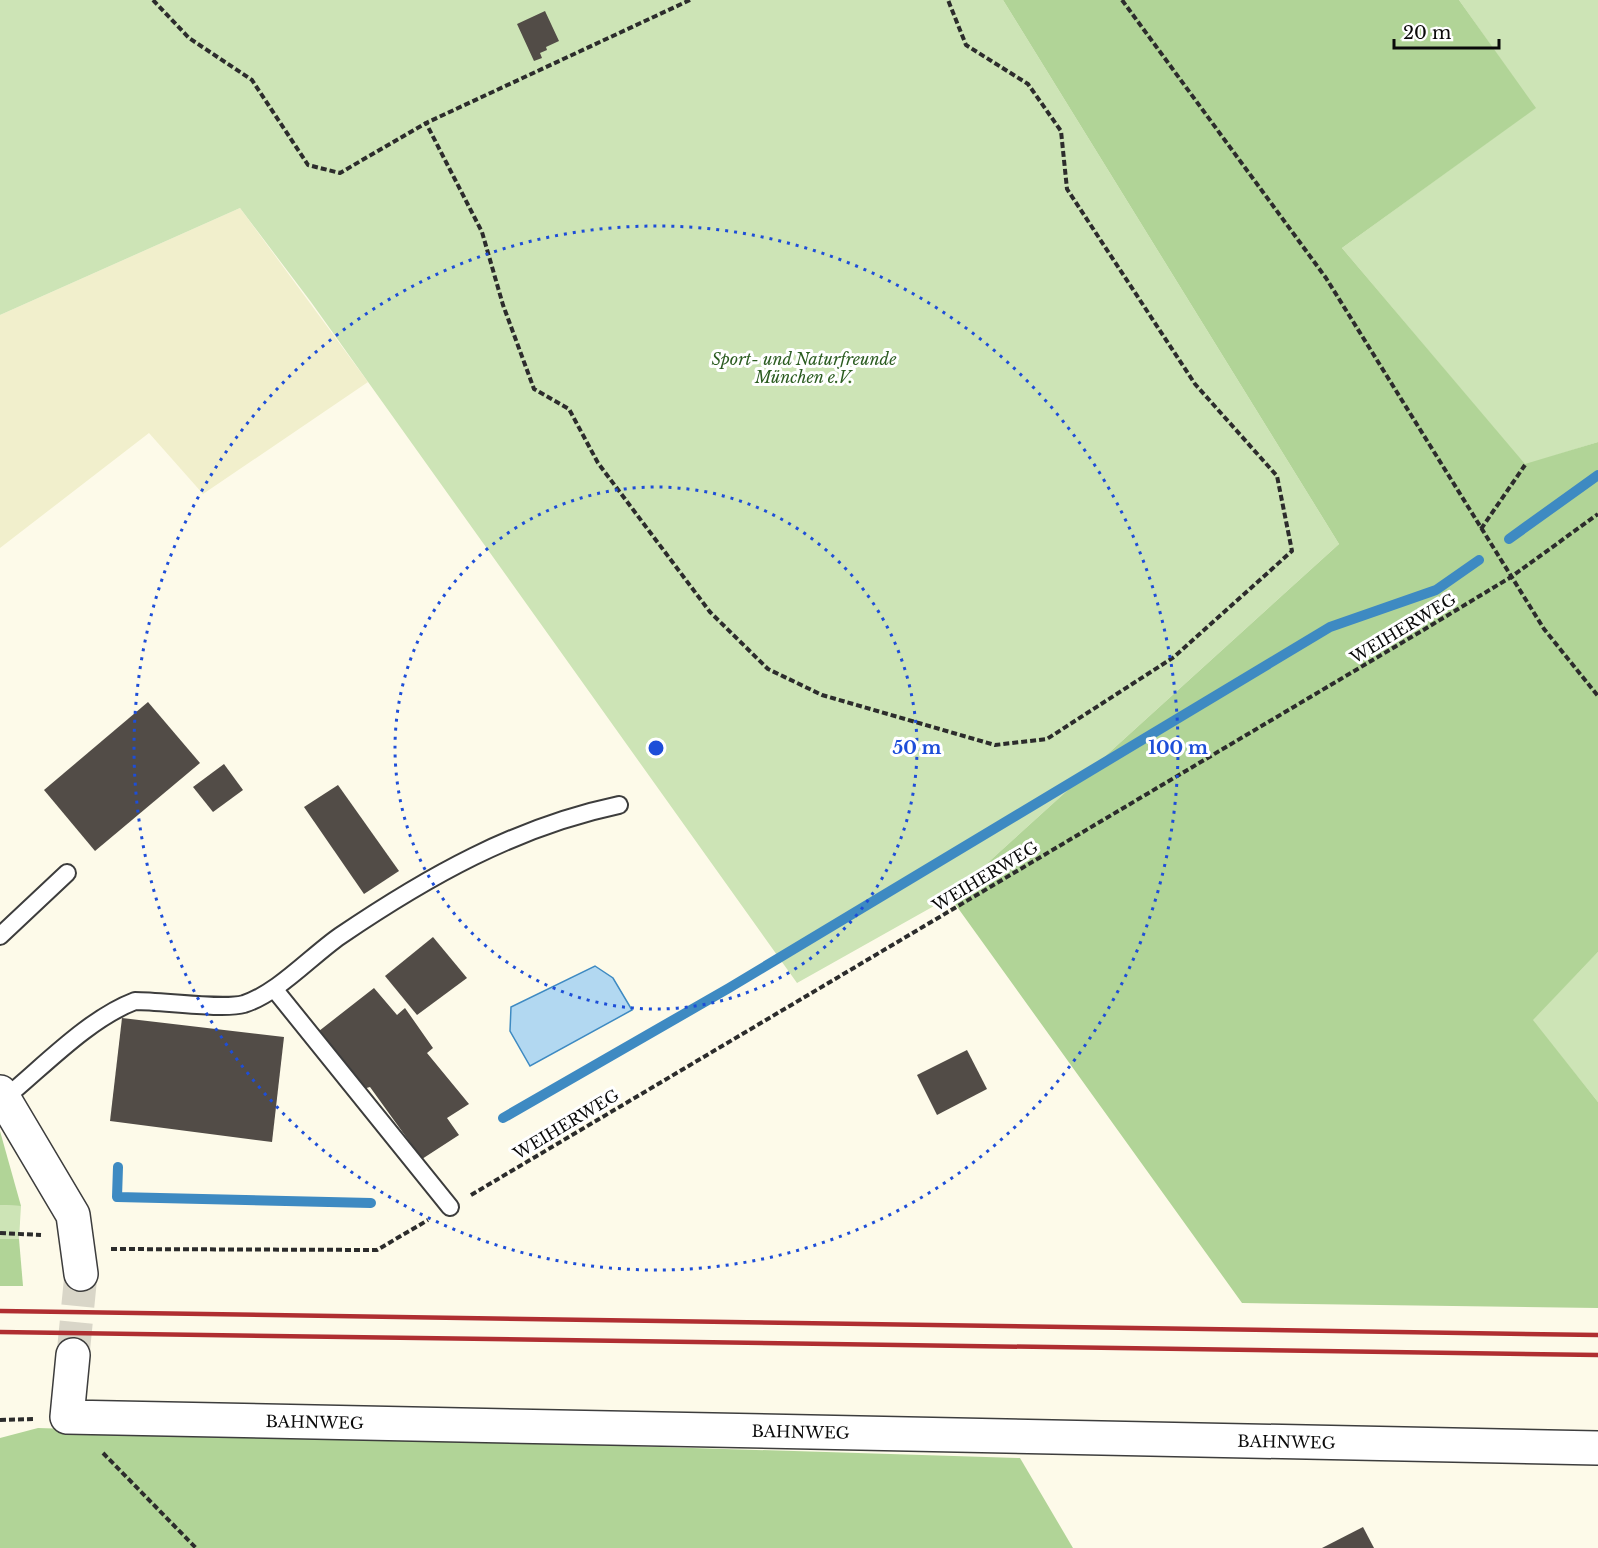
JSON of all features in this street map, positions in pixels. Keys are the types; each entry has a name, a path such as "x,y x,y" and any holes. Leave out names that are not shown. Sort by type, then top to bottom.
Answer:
{"street":[{"path":"3,1095 73,1215 77,1253"},
{"path":"67,1417 73,1355"},
{"name":"BAHNWEG","path":"67,1417 1521,1449 1598,1448"}],"lane":[{"path":"3,1095 99,1020 120,1007 135,1001 244,1004 275,990 294,971 338,938 451,867 495,844 550,823 619,805"},
{"path":"0,936 67,873"},
{"path":"275,990 450,1207"}],"path":[{"path":"153,0 189,38 252,80 308,165 340,173 426,123 690,0"},
{"path":"426,123 482,232 504,305 534,388 569,409 598,463 710,612 768,669 822,695 995,745 1047,740 1174,657 1292,551 1277,476 1195,384 1066,189 1060,131 1028,84 966,45 948,0"},
{"path":"1122,0 1326,278 1544,628 1598,696"},
{"path":"1481,529 1525,465"},
{"name":"WEIHERWEG","path":"77,1253 377,1250 1511,577 1598,514"},
{"path":"0,1233 77,1253"},
{"path":"67,1417 196,1548"}],"shaded area":[{"path":"240,208 368,382 203,494 149,433 0,548 0,315"}],"green space":[{"name":"Sport- und Naturfreunde München e.V.","path":"0,0 1003,0 1339,544 950,897 797,983 311,302 240,208 0,315"},
{"path":"1003,0 1459,0 1536,108 1342,248 1525,464 1598,442 1598,952 1533,1020 1598,1102 1598,1308 1242,1303 950,897 1339,544"},
{"path":"1459,0 1598,0 1598,442 1525,465 1342,248 1535,108"},
{"path":"1598,952 1598,1102 1532,1020"},
{"path":"0,1131 21,1206 0,1205"},
{"path":"0,1205 21,1206 19,1239 0,1239"},
{"path":"0,1239 19,1239 23,1286 0,1286"},
{"path":"38,1428 1020,1458 1073,1548 0,1548 0,1438"}],"water":[{"path":"595,966 613,978 632,1010 530,1066 510,1031 511,1007"}],"building":[{"path":"545,11 559,41 546,47 547,50 540,53 542,58 534,61 517,24"},
{"path":"148,702 200,763 95,851 44,790"},
{"path":"224,764 243,790 213,812 193,787"},
{"path":"338,785 399,871 364,894 304,807"},
{"path":"433,937 467,978 417,1015 385,976"},
{"path":"374,988 397,1015 405,1008 433,1048 427,1053 469,1104 447,1118 459,1135 422,1159 370,1087 363,1089 319,1031"},
{"path":"122,1018 284,1037 272,1142 110,1121"},
{"path":"967,1050 987,1089 937,1115 917,1075"},
{"path":"1363,1527 1374,1548 1322,1548"}],"waterway":[{"path":"1509,539 1598,475"},
{"path":"503,1118 729,988 1330,627 1436,590 1479,560"},
{"path":"118,1167 117,1197 371,1203"}],"tunnel":[{"path":"73,1355 81,1274"}],"railway":[{"path":"0,1311 1598,1335"},
{"path":"0,1332 1598,1355"}]}
